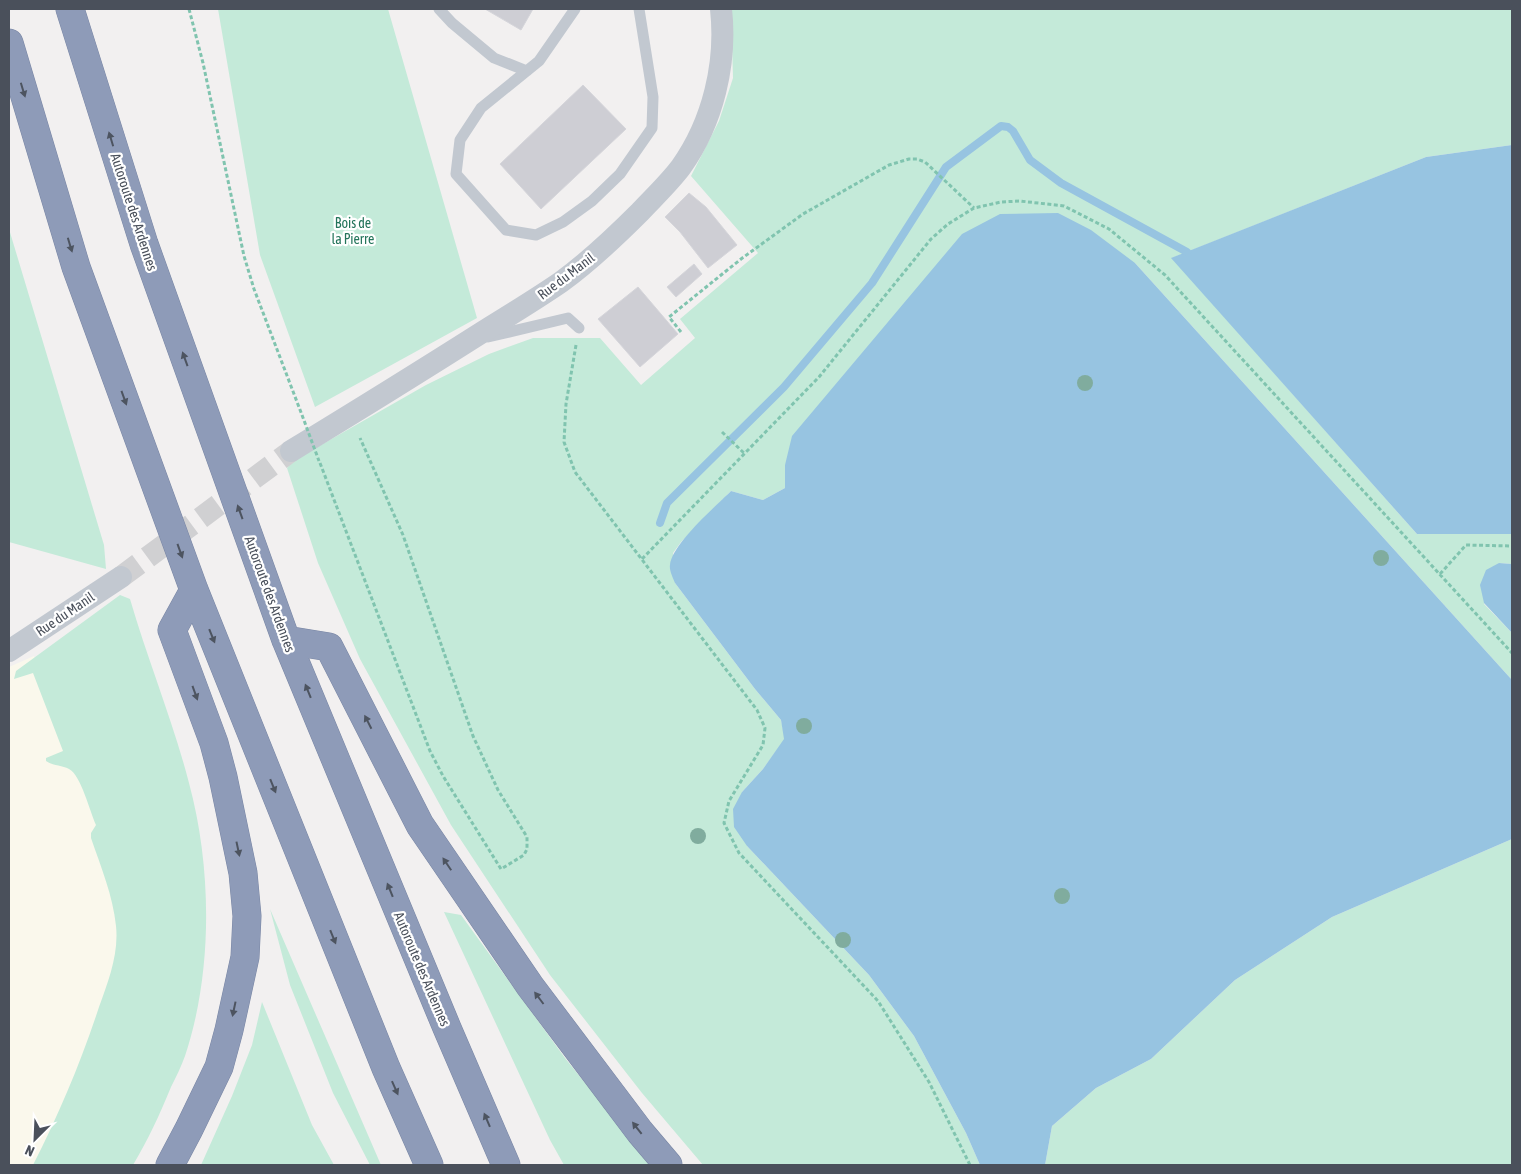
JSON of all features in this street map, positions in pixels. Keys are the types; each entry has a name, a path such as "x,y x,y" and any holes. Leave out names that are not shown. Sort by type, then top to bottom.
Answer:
{"highway":[{"name":"Autoroute des Ardennes","path":"70,9 144,244 286,640 506,1165"},
{"path":"9,43 76,266 194,590 386,1068 430,1165"},
{"path":"170,1165 218,1067 229,1030 245,957 247,916 244,872 223,777 214,743 172,630 194,590"},
{"path":"286,640 329,647 420,824 530,986 640,1132 668,1165"}],"street":[{"name":"Rue du Manil","path":"291,451 543,294 593,256 645,207 681,168 694,147 706,121 721,64 721,9"},
{"name":"Rue du Manil","path":"9,652 121,577"}],"lane":[{"path":"439,9 452,23 494,58 527,71"},
{"path":"575,9 539,61 480,108 460,140 456,174 506,230 536,235 563,222 592,201 620,174 652,128 653,97 639,9"},
{"path":"469,341 568,318 580,328"}],"path":[{"path":"189,9 203,63 244,256 254,289 430,751 443,776 501,869 524,855 527,849 527,837 498,790 476,744 403,535 368,454 347,416"},
{"path":"681,332 669,317 741,259 803,214 889,165 909,159 926,162 974,208"},
{"path":"642,559 819,376 931,239 948,224 974,208 1000,202 1020,201 1064,206 1109,229 1165,275 1512,653"},
{"path":"580,328 566,404 564,442 575,472 757,710 765,728 763,746 729,801 724,823 740,853 878,1000 929,1082 970,1165"},
{"path":"722,432 745,454"},
{"path":"1440,574 1466,546 1512,546"}],"shaded area":[{"path":"34,656 102,824 129,943 46,1165 9,1165 9,667"}],"green space":[{"name":"Bois de la Pierre","path":"218,9 388,9 477,318 315,407 260,255"},
{"path":"731,9 1512,9 1512,145 1426,157 1172,258 1417,534 1512,534 1512,564 1499,563 1484,604 1512,633 1512,680 1135,263 785,465 785,488 763,500 731,491 681,542 673,553 675,583 755,689 781,720 785,739 763,769 742,792 747,846 869,975 914,1036 966,1133 980,1165 703,1165 642,1093 550,975 451,825 360,659 318,563 287,468 293,461 426,385 489,354 533,338 600,338 641,385 695,338 680,319 758,253 691,176 719,121 733,78"},
{"path":"9,229 104,545 106,569 9,542"},
{"path":"120,595 130,599 176,737 197,816 202,850 206,920 201,990 194,1024 183,1060 154,1127 133,1165 33,1165 61,1107 85,1048 109,978 116,947 116,926 103,871 91,838 91,833 96,825 85,794 77,778 69,769 46,761 46,758 63,751 33,673 14,679 16,671"},
{"path":"1512,839 1512,1165 1045,1165 1052,1126 1096,1088 1151,1059 1235,980 1332,917"},
{"path":"270,909 381,1165 370,1165 333,1093 290,985"},
{"path":"444,912 461,915 565,1058 651,1165 564,1165 550,1140"},
{"path":"262,1002 312,1125 334,1165 201,1165 232,1096 252,1045"}],"water":[{"path":"1512,145 1512,534 1417,534 1171,258 1426,157"},
{"path":"1058,213 1091,230 1135,263 1512,680 1512,839 1332,917 1235,980 1151,1059 1096,1088 1052,1126 1045,1165 980,1165 966,1133 914,1036 869,975 747,846 734,827 733,809 742,792 763,769 784,739 781,720 755,689 675,583 670,565 678,547 686,537 731,491 763,500 785,488 785,465 792,436 962,234 1000,214"},
{"path":"1499,563 1512,564 1512,633 1484,603 1480,585 1486,570"}],"building":[{"path":"485,9 533,9 521,30"},
{"path":"583,85 626,129 541,209 500,164"},
{"path":"689,193 706,207 737,245 708,268 680,232 665,217"},
{"path":"694,264 702,274 676,297 667,287"},
{"path":"638,287 678,334 640,367 598,319"}],"waterway":[{"path":"660,523 667,503 784,387 872,283 946,167 1001,126 1008,127 1013,131 1030,160 1061,183 1187,252"}],"tunnel":[{"path":"121,577 291,451"}]}
